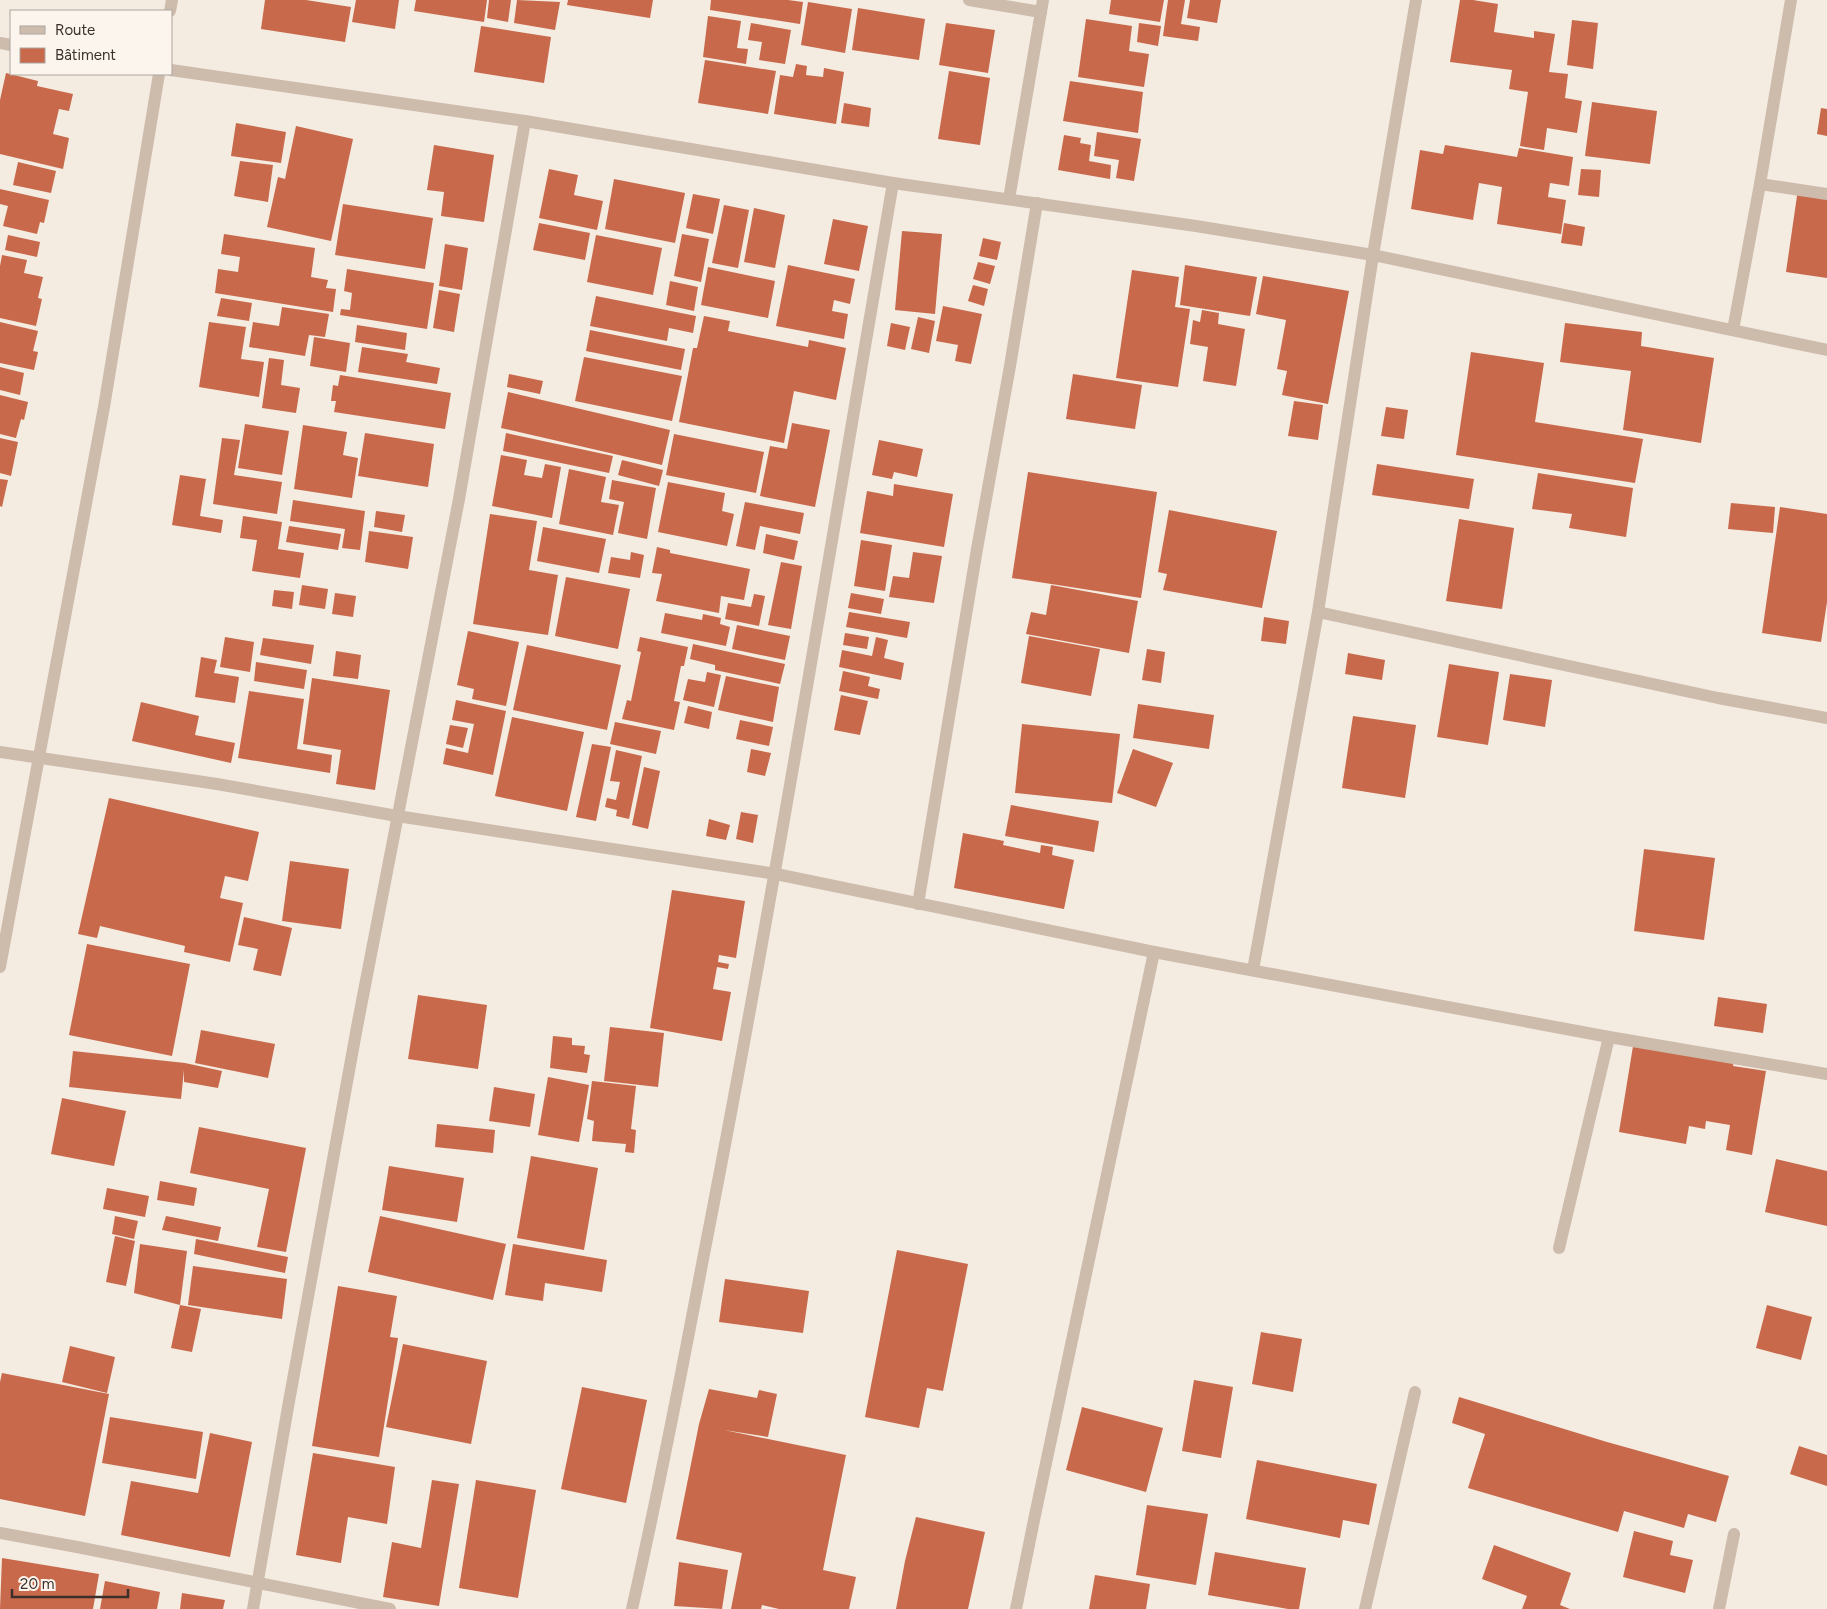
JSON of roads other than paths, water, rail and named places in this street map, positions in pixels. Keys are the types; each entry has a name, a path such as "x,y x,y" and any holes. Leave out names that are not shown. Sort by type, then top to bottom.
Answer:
{"street":[{"path":"969,0 1042,6 1009,199"},
{"path":"1253,970 1318,612 1416,0"},
{"path":"1733,330 1791,0"},
{"path":"172,70 525,120 892,183 1196,226 1374,255 1827,350"},
{"path":"0,967 104,407 159,75"},
{"path":"253,1609 289,1398 397,816 460,490 525,120"},
{"path":"632,1609 666,1448 731,1117 776,874 892,183"},
{"path":"1760,184 1827,194"},
{"path":"918,904 975,558 1037,203"},
{"path":"1318,612 1718,698 1827,718"},
{"path":"0,752 217,784 397,816 776,874 1154,952 1608,1037 1827,1074"},
{"path":"1016,1609 1154,952"},
{"path":"1559,1248 1608,1037"},
{"path":"1365,1609 1415,1392"},
{"path":"0,1533 390,1609"},
{"path":"1719,1609 1734,1534"}]}
